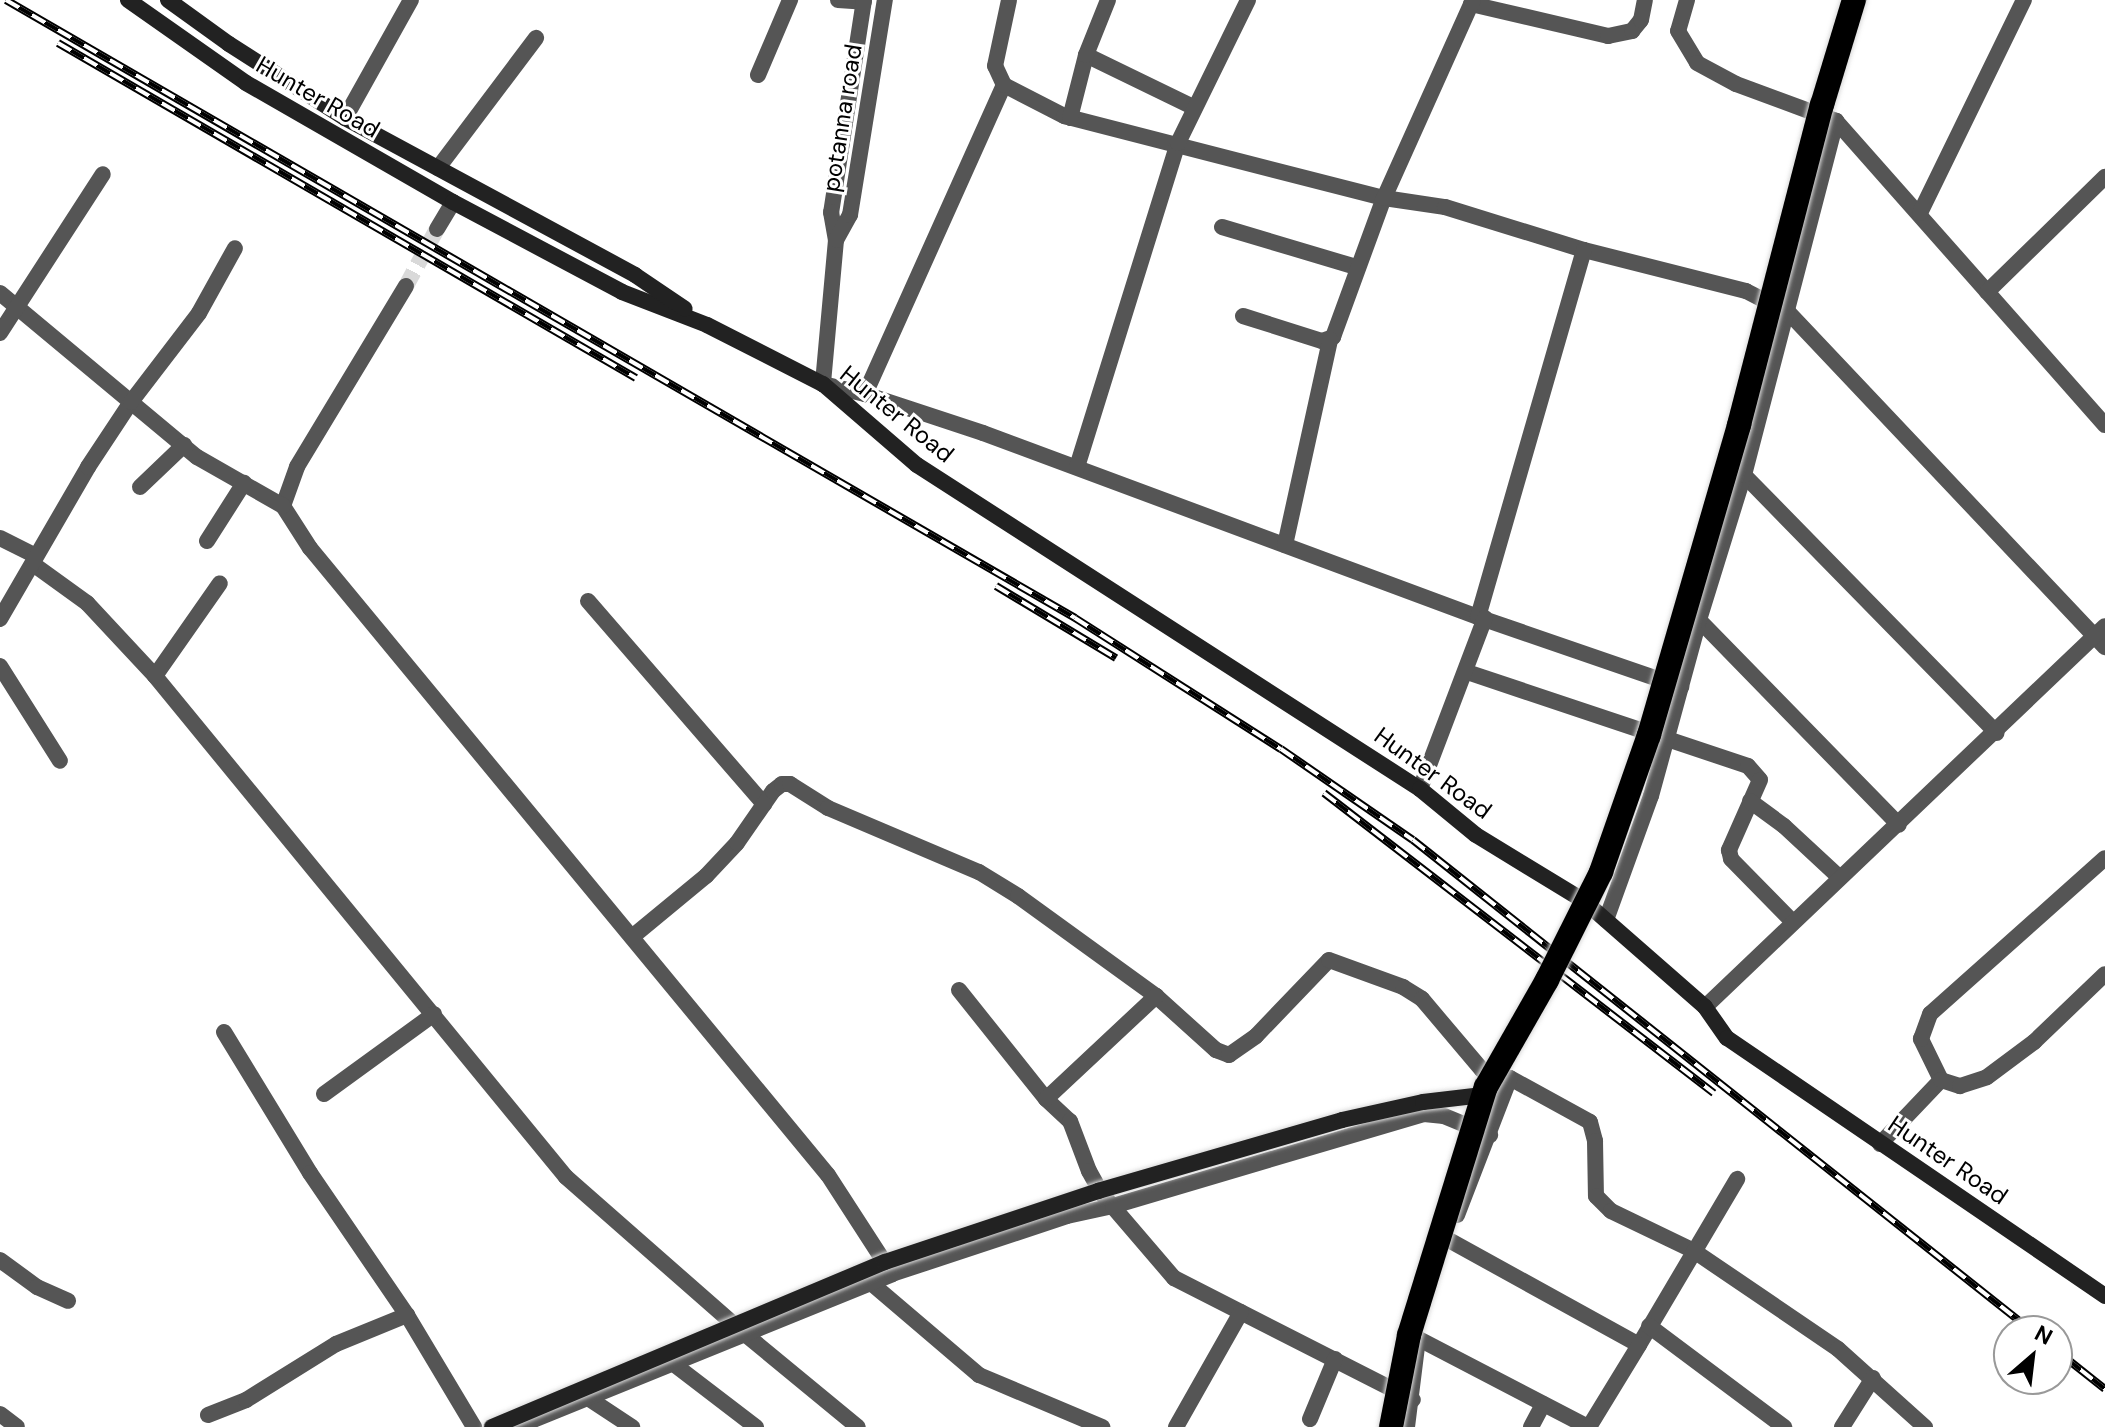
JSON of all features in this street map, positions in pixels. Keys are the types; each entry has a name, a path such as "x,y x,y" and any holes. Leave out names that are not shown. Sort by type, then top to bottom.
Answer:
{"highway":[{"path":"1391,1427 1409,1335 1483,1095 1601,872 1649,735 1747,396 1822,105 1854,0"}],"street":[{"name":"Hunter Road","path":"128,0 246,83 453,202 622,292 707,325 816,380 917,465 1420,789 1476,835 1584,901 1705,1007 1727,1038 2105,1296"},
{"name":"Hunter Road","path":"166,0 345,118 635,275 707,325"},
{"path":"152,18 166,0"},
{"path":"345,118 411,0"},
{"path":"758,75 790,0"},
{"path":"839,0 860,1"},
{"name":"potanna road","path":"836,240 850,215 885,0"},
{"path":"1009,0 995,66 1004,85 1070,118 1178,143 1384,198 1445,207 1584,250 1746,291 1789,313 2101,637 1705,1007"},
{"path":"1070,118 1086,55 1108,0"},
{"path":"1077,467 1178,143 1248,0"},
{"path":"1285,545 1330,340 1384,198 1472,2 1620,36 1632,31 1641,20 1645,0"},
{"path":"1687,0 1678,31 1697,63 1736,84 1836,121 2105,425"},
{"path":"1920,213 2024,0"},
{"name":"potanna road","path":"816,380 836,240 831,212 860,1"},
{"path":"438,168 536,38"},
{"path":"1086,55 1193,107"},
{"path":"865,394 1004,85"},
{"path":"1606,920 1646,810 1699,620 1744,475 1789,313 1836,121"},
{"path":"0,333 103,174"},
{"path":"1987,292 2105,177"},
{"path":"437,229 453,202"},
{"path":"1222,227 1356,267"},
{"path":"0,619 88,467 131,402 199,313 235,248"},
{"path":"1420,789 1467,672 1584,250"},
{"path":"283,506 297,467 406,286"},
{"path":"0,293 197,457 283,506 310,548 828,1175 892,1274"},
{"path":"1243,316 1322,341 1330,340"},
{"path":"816,380 1077,467 1481,618 1681,687"},
{"path":"140,487 184,445"},
{"path":"1744,475 1997,733"},
{"path":"207,541 244,483"},
{"path":"0,538 35,560 87,603 155,676 566,1177 745,1334 858,1427"},
{"path":"155,676 220,583"},
{"path":"588,601 764,804"},
{"path":"1699,620 1899,825"},
{"path":"0,666 60,761"},
{"path":"1467,672 1748,766 1760,780 1729,850 1731,859 1793,922"},
{"path":"632,937 706,876 737,843 782,784 790,784 828,808 979,872 1051,918 1156,996 1216,1050 1229,1055 1285,1009 1329,960 1403,987 1422,999 1482,1070 1499,1083 1510,1078"},
{"path":"1750,801 1784,826 1840,878"},
{"path":"2105,858 1930,1014 1921,1039 1941,1080 1960,1086 1987,1077 2034,1042 2105,974"},
{"path":"959,990 1046,1099 1070,1121 1089,1171 1113,1206 1174,1278 1413,1400"},
{"path":"1046,1099 1156,996"},
{"path":"324,1094 434,1014"},
{"path":"224,1032 310,1173 407,1315 474,1427"},
{"path":"1407,1427 1413,1400 1417,1338 1447,1239 1510,1078"},
{"path":"1510,1078 1590,1122 1596,1196 1611,1211 1694,1251 1838,1349 1925,1427"},
{"path":"1880,1144 1941,1080"},
{"path":"492,1427 855,1273 1098,1191 1342,1120 1423,1102 1483,1095"},
{"path":"516,1427 892,1274 1067,1216 1113,1206 1424,1114 1444,1116 1490,1135"},
{"path":"1417,1338 1588,1427 1737,1179"},
{"path":"1447,1239 1639,1345"},
{"path":"0,1260 37,1287 68,1301"},
{"path":"871,1283 979,1375 1102,1427"},
{"path":"1176,1427 1241,1312"},
{"path":"208,1415 246,1400 336,1344 407,1315"},
{"path":"1649,1326 1784,1427"},
{"path":"1310,1419 1335,1359"},
{"path":"671,1362 756,1427"},
{"path":"1842,1427 1873,1378"},
{"path":"588,1398 632,1427"},
{"path":"1531,1427 1543,1404"},
{"path":"0,1414 17,1427"}],"tunnel":[{"path":"406,286 437,229"}],"railway":[{"path":"6,0 1075,618 1281,749 1413,840 2012,1315"},
{"path":"58,43 636,378"},
{"path":"996,586 1116,658"},
{"path":"1324,793 1714,1093"},
{"path":"2073,1364 2105,1389"}]}
